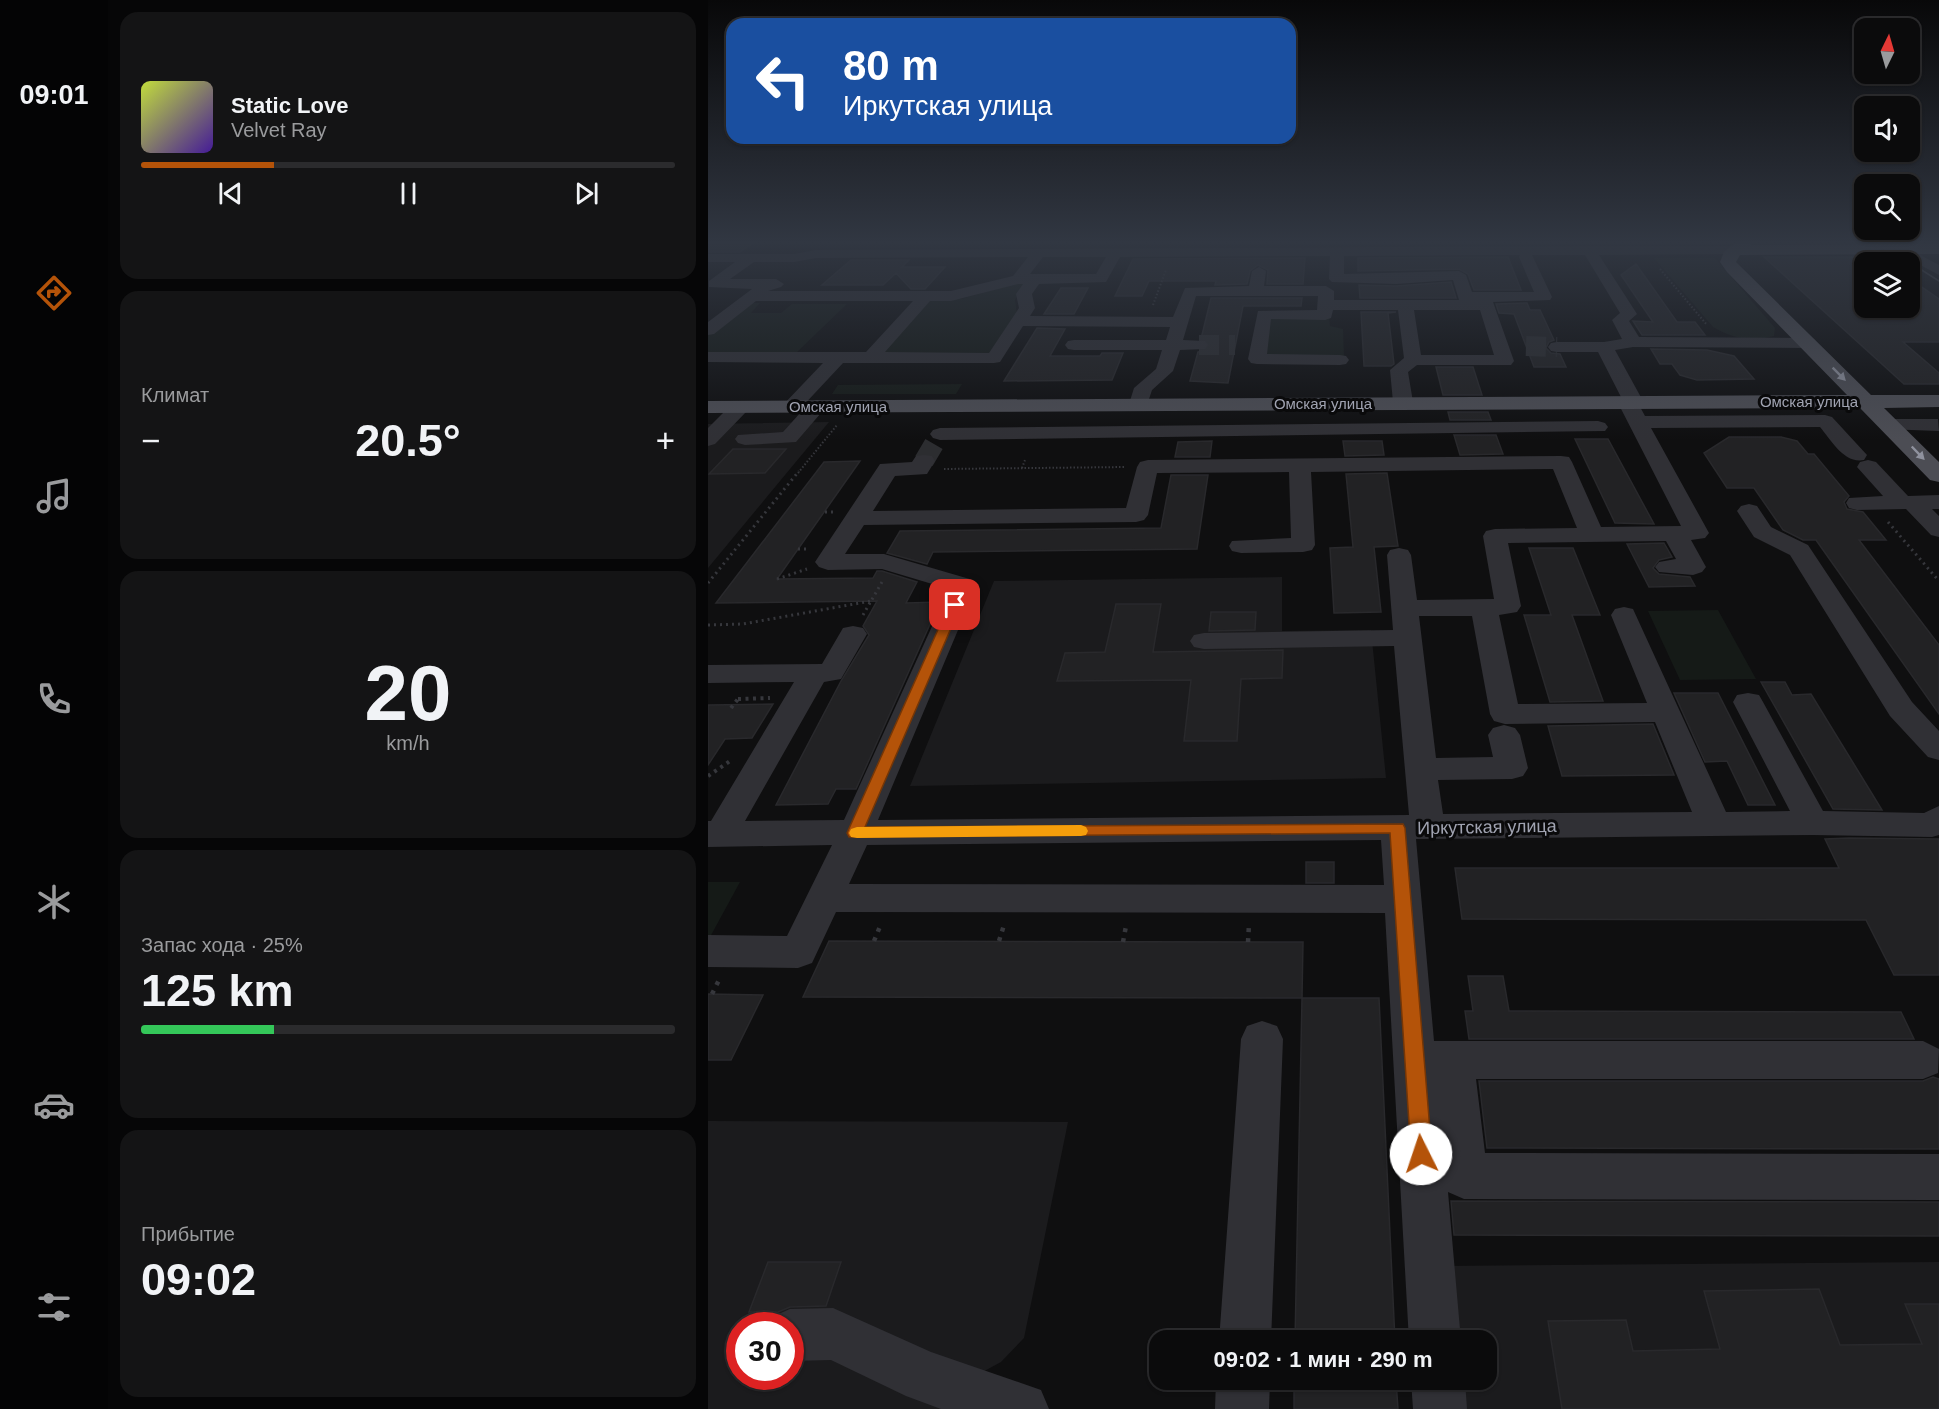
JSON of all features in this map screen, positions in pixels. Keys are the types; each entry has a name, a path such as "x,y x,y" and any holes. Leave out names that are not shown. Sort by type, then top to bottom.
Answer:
{"main road":[{"path":"1772,308 1939,475"},
{"name":"Омская улица","path":"708,407 1403,402 1634,408 1939,401"}],"street":[{"path":"708,330 737,308"},
{"path":"870,358 915,308"},
{"path":"708,357 994,358 1028,308"},
{"path":"1139,404 1143,388 1164,371 1185,308"},
{"path":"1326,308 1325,315 1264,314 1251,345 1257,359 1340,360"},
{"path":"1403,308 1413,360"},
{"path":"1403,402 1399,370 1413,360 1505,361 1509,346 1488,308"},
{"path":"1625,308 1629,314 1620,320 1634,342"},
{"path":"1018,321 1180,322"},
{"path":"1557,346 1604,347 1634,342 1808,343"},
{"path":"1074,345 1199,345"},
{"path":"1140,371 1150,345"},
{"path":"1404,608 1484,609 1508,606 1495,536 1697,533 1604,347"},
{"path":"792,406 839,357"},
{"path":"1241,546 1303,544 1288,430 1289,403"},
{"path":"930,452 957,405"},
{"path":"745,439 789,438 817,406"},
{"path":"708,440 740,407"},
{"path":"1634,408 1825,421 1862,461 1939,530"},
{"path":"1891,425 1938,425"},
{"path":"714,965 798,952 855,833 964,585 884,561 828,562 888,469 930,452 1288,430 1598,427"},
{"path":"856,518 1136,515 1148,467 1561,462 1592,534"},
{"path":"1864,503 1939,502"},
{"path":"1749,511 1762,532 1799,550 1901,709 1939,750"},
{"path":"1668,567 1693,567 1675,534"},
{"path":"1399,555 1421,769 1403,900 1433,1060 1464,1176 1939,1177"},
{"path":"1484,609 1505,714 1666,711"},
{"path":"1624,615 1714,824"},
{"path":"708,674 831,672 853,634"},
{"path":"1204,641 1407,638"},
{"path":"714,834 814,673"},
{"path":"1748,702 1813,824"},
{"path":"1421,769 1512,768 1504,735"},
{"name":"Иркутская улица","path":"714,834 1714,824 1937,826"},
{"path":"823,898 1403,900"},
{"path":"1246,1330 1262,1039"},
{"path":"1433,1060 1923,1060"},
{"path":"1433,1060 1435,1330"},
{"path":"804,1335 833,1334 926,1377 1022,1409"},
{"path":"1242,1409 1243,1390"},
{"path":"1439,1390 1440,1409"}],"path":[{"path":"1146,322 1152,308"},
{"path":"1693,308 1712,330 1742,342"},
{"path":"708,583 841,420"},
{"path":"930,452 1022,468 1148,467"},
{"path":"1088,467 1090,459"},
{"path":"1022,468 1025,460"},
{"path":"1864,503 1939,581"},
{"path":"853,634 892,564"},
{"path":"777,579 803,570"},
{"path":"708,625 743,624 871,601"},
{"path":"874,941 881,924"},
{"path":"999,941 1004,925"},
{"path":"1123,942 1126,925"},
{"path":"1248,942 1249,925"},
{"path":"712,994 714,965"}],"shaded area":[{"path":"741,308 756,308 751,313 781,313 787,308 843,308 794,355 708,354 708,334"},
{"path":"922,308 1016,308 1017,314 990,357 877,356"},
{"path":"1697,308 1758,308 1775,328 1774,336 1758,339 1728,334 1713,327"},
{"path":"1267,316 1329,316 1330,326 1343,329 1344,357 1262,357"},
{"path":"962,384 956,394 832,394 838,385"},
{"path":"829,422 708,568 708,424"},
{"path":"1282,577 1282,631 1371,630 1386,778 910,786 994,581"},
{"path":"1718,610 1756,679 1680,680 1648,611"},
{"path":"708,882 740,882 709,939 708,939"},
{"path":"708,1121 1068,1122 1024,1338 1001,1362 977,1375 965,1409 708,1409"},
{"path":"1939,1262 1939,1409 1456,1409 1455,1390 1497,1390 1497,1330 1449,1330 1443,1266"}],"building":[{"path":"1048,308 1077,308 1074,314 1044,314"},
{"path":"1209,308 1243,308 1228,383 1190,381 1198,352 1205,351 1210,345 1207,340 1201,339"},
{"path":"1497,308 1540,310 1554,340 1549,342 1546,348 1551,353 1560,354 1566,367 1534,367 1514,314 1499,313"},
{"path":"1643,308 1667,308 1677,322 1695,322 1705,335 1642,335 1633,321 1653,322"},
{"path":"1820,308 1854,308 1854,318 1920,318 1920,308 1939,308 1939,342 1903,342 1939,373 1939,384 1904,384"},
{"path":"1361,312 1396,312 1388,313 1394,364 1391,366 1364,366"},
{"path":"1037,328 1065,329 1050,356 1100,356 1102,353 1123,353 1112,380 1004,381"},
{"path":"1651,349 1707,350 1734,356 1754,379 1697,380 1680,375 1672,364 1660,364"},
{"path":"1436,367 1473,367 1482,395 1443,395"},
{"path":"1448,412 1488,412 1491,420 1450,420"},
{"path":"1454,435 1496,435 1503,454 1460,455"},
{"path":"1729,437 1781,437 1797,441 1808,454 1814,454 1849,496 1844,502 1847,509 1863,512 1886,540 1859,540 1939,645 1939,714 1816,540 1803,540 1783,530 1754,488 1727,488 1704,453"},
{"path":"1575,439 1608,439 1654,524 1615,523"},
{"path":"1212,441 1210,457 1175,457 1178,442"},
{"path":"1343,441 1382,441 1384,455 1345,456"},
{"path":"733,449 786,449 765,473 709,474"},
{"path":"860,461 777,579 873,578 877,571 882,571 917,582 906,603 940,602 856,789 836,789 828,804 776,805 841,681 869,635 863,626 877,601 716,603 824,462"},
{"path":"1387,473 1398,546 1374,547 1381,612 1334,613 1330,548 1353,547 1346,474"},
{"path":"1171,475 1208,475 1197,549 933,552 927,564 887,553 900,531 1161,528"},
{"path":"1664,543 1672,557 1659,560 1653,568 1659,574 1690,577 1695,586 1649,587 1627,544"},
{"path":"1529,548 1573,548 1600,615 1572,615 1603,701 1550,702 1524,615 1551,615"},
{"path":"1116,604 1161,604 1153,652 1283,650 1282,678 1241,679 1237,741 1184,741 1191,680 1057,681 1065,653 1105,652"},
{"path":"1211,612 1256,612 1255,630 1209,631"},
{"path":"1761,682 1785,682 1792,695 1811,694 1882,810 1833,809"},
{"path":"1674,693 1718,693 1775,805 1748,805 1727,761 1705,762"},
{"path":"773,704 752,738 725,739 708,765 708,705"},
{"path":"1653,724 1674,775 1562,776 1548,726"},
{"path":"1825,839 1939,839 1939,975 1894,975 1866,920 1462,919 1455,868 1839,868"},
{"path":"1306,862 1334,862 1334,883 1306,883"},
{"path":"829,941 1303,942 1302,998 803,997"},
{"path":"1468,976 1503,976 1509,1011 1901,1012 1914,1039 1469,1039 1465,1011 1473,1011"},
{"path":"708,994 763,995 731,1060 708,1060"},
{"path":"1302,998 1379,998 1394,1330 1295,1330"},
{"path":"1933,1077 1939,1079 1939,1149 1487,1148 1479,1081 1923,1081"},
{"path":"1451,1201 1939,1202 1939,1236 1454,1235"},
{"path":"768,1262 841,1262 826,1306 790,1307 778,1312 749,1312"},
{"path":"1819,1289 1840,1345 1922,1344 1905,1304 1939,1304 1939,1409 1562,1409 1548,1321 1626,1320 1633,1351 1720,1349 1704,1291"},
{"path":"1294,1390 1397,1390 1398,1409 1294,1409"}],"tunnel":[{"path":"1199,345 1235,345"},
{"path":"1526,346 1557,347"},
{"path":"924,461 934,444"}],"slow traffic":[{"path":"857,833 1081,831"}],"route":[{"path":"955,605 855,833 1398,828 1421,1154"}]}
